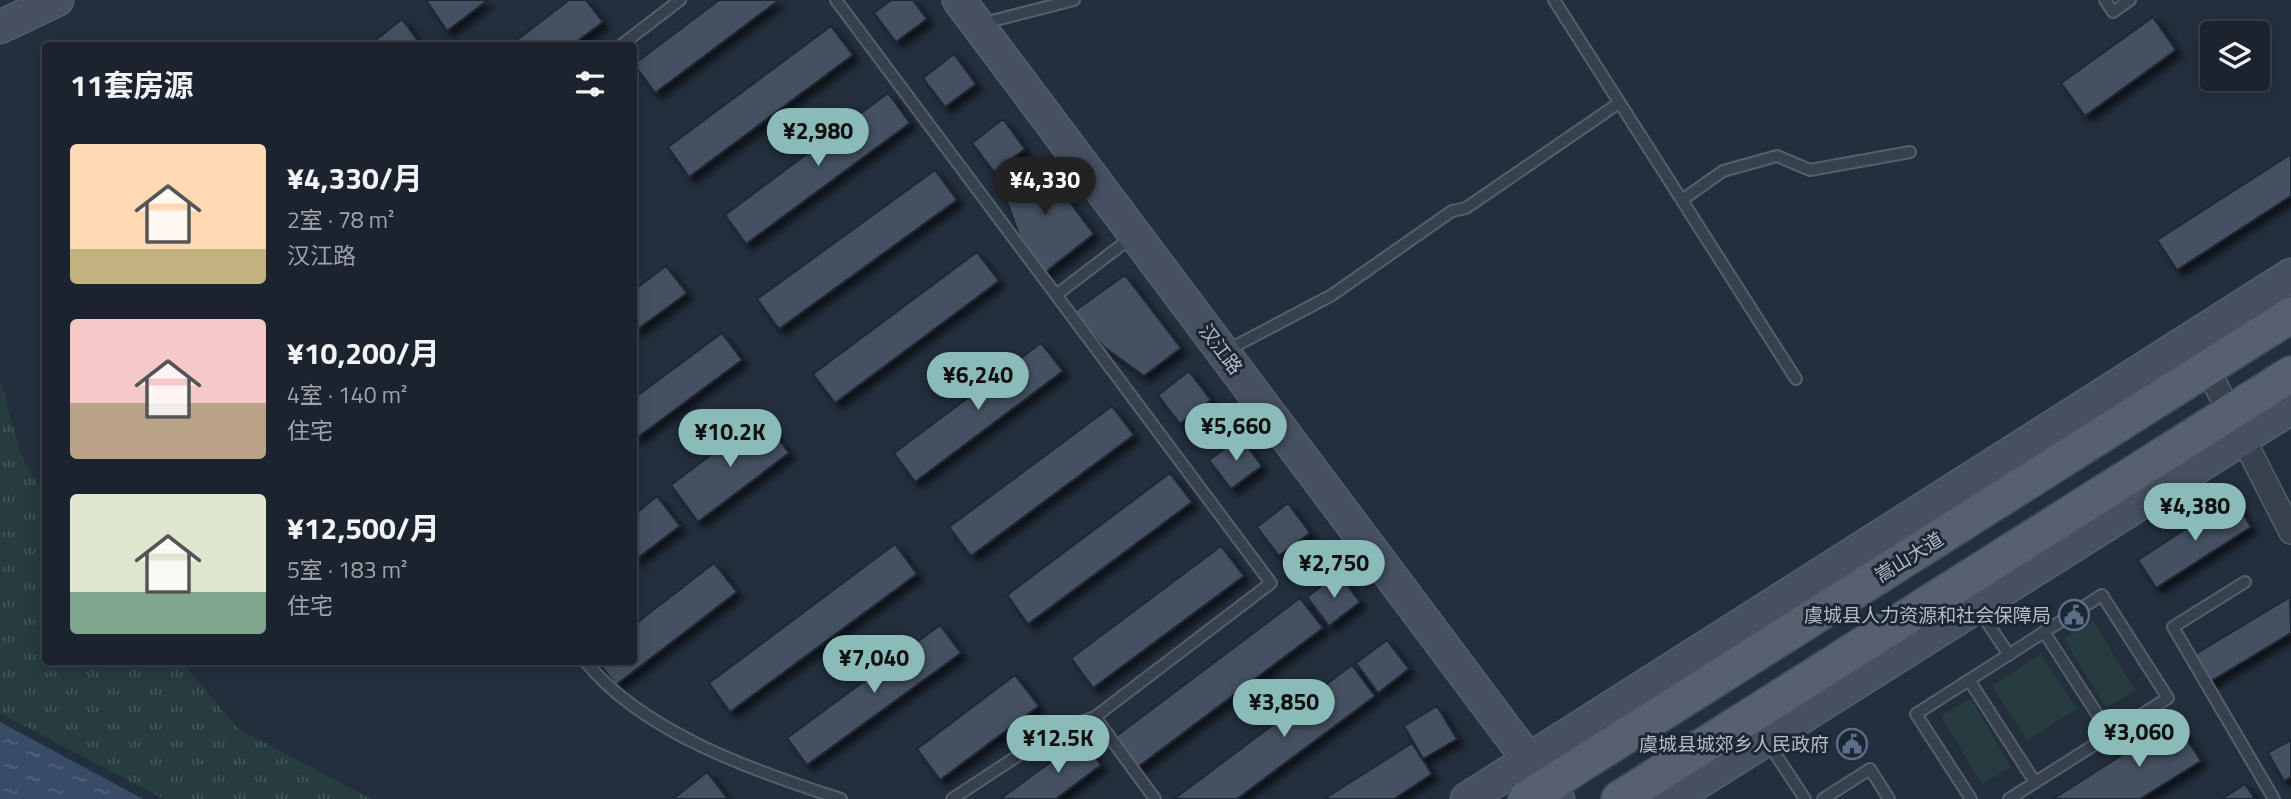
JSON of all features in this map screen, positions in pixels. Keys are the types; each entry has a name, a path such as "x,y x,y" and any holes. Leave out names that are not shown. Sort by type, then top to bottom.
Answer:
{"main road":[{"path":"0,27 57,0"},
{"name":"汉江路","path":"959,0 1224,352 1540,786"},
{"path":"1467,799 1540,786 2291,275"},
{"name":"嵩山大道","path":"1540,786 2291,315"},
{"path":"1619,799 1758,728 1969,595 2235,426 2291,374"},
{"path":"2235,426 2291,408"},
{"path":"1672,799 1758,728"}],"street":[{"path":"2207,368 2291,532"}],"lane":[{"path":"625,42 680,0"},
{"path":"836,0 1271,583 1095,717 1057,730 952,799"},
{"path":"978,25 1074,0"},
{"path":"1553,0 1796,379"},
{"path":"2105,0 2113,12 2130,0"},
{"path":"1224,352 1332,295 1452,211 1466,208 1619,103"},
{"path":"1682,200 1723,171 1777,156 1810,170 1910,152"},
{"path":"1056,295 1135,234"},
{"path":"2245,582 2172,627 2274,799"},
{"path":"1969,595 2008,655"},
{"path":"1971,799 1916,714 2102,595 2168,698 2009,799"},
{"path":"2044,632 2110,734"},
{"path":"589,665 643,712 705,746 766,773 841,799"},
{"path":"1969,680 2035,782"},
{"path":"1095,717 1155,799"},
{"path":"1758,728 1805,799"},
{"path":"1823,799 1870,769 1889,799"}],"green space":[{"path":"0,380 21,455 42,491 42,665 184,665 237,728 371,799 164,799 0,713"},
{"path":"2093,621 2135,690 2106,708 2064,639"},
{"path":"2041,654 2077,709 2027,740 1992,686"},
{"path":"1970,698 2011,767 1982,784 1941,716"}],"water":[{"path":"0,722 143,799 0,799"}],"building":[{"path":"426,0 488,0 447,31"},
{"path":"569,0 586,0 603,22 576,42 514,42"},
{"path":"719,0 779,0 655,93 637,68 637,62"},
{"path":"891,0 913,0 927,19 896,42 874,13"},
{"path":"2153,17 2176,50 2085,116 2061,83"},
{"path":"402,19 419,42 373,42"},
{"path":"831,26 853,55 689,177 668,147"},
{"path":"954,54 976,84 945,107 923,78"},
{"path":"888,93 910,123 746,244 725,215"},
{"path":"1003,119 1025,149 994,172 972,143"},
{"path":"2291,154 2291,196 2177,270 2157,240"},
{"path":"1038,160 1094,234 1043,274 1019,235 1002,188"},
{"path":"935,170 957,200 779,329 757,299"},
{"path":"977,252 999,281 835,403 813,374"},
{"path":"666,266 687,293 637,330 637,288"},
{"path":"1125,275 1181,348 1144,376 1104,347 1073,312"},
{"path":"722,333 742,360 637,438 637,396"},
{"path":"1041,343 1063,371 915,482 894,453"},
{"path":"1189,371 1211,400 1180,424 1158,395"},
{"path":"1112,406 1134,435 971,556 949,527"},
{"path":"762,416 789,453 698,522 671,485"},
{"path":"1240,437 1262,466 1231,489 1209,460"},
{"path":"1170,473 1192,502 1028,624 1007,595"},
{"path":"657,496 680,526 637,559 637,513"},
{"path":"2233,498 2251,527 2156,588 2138,560"},
{"path":"1288,503 1310,533 1279,556 1257,527"},
{"path":"895,544 917,574 730,712 709,683"},
{"path":"1221,546 1244,576 1093,688 1071,658"},
{"path":"714,563 737,592 616,685 600,665 637,665 637,623"},
{"path":"1338,573 1360,602 1329,626 1307,597"},
{"path":"2290,597 2291,633 2208,683 2192,656"},
{"path":"1300,598 1323,628 1138,767 1115,737"},
{"path":"940,625 961,653 807,765 787,738"},
{"path":"1387,640 1409,669 1378,693 1356,663"},
{"path":"1352,665 1375,696 1237,799 1174,799"},
{"path":"1015,675 1039,706 940,780 917,749"},
{"path":"1437,706 1457,739 1423,759 1404,726"},
{"path":"2175,721 2201,761 2140,799 2053,799"},
{"path":"1082,739 1101,765 1056,799 1000,799"},
{"path":"2291,740 2291,777 2284,781 2268,753"},
{"path":"1412,743 1432,774 1394,799 1324,799"},
{"path":"707,772 728,799 673,799"},
{"path":"2245,784 2255,799 2222,799"}],"place":[{"name":"虞城县人力资源和社会保障局","path":"2074,615"},
{"name":"虞城县城郊乡人民政府","path":"1852,744"}]}
